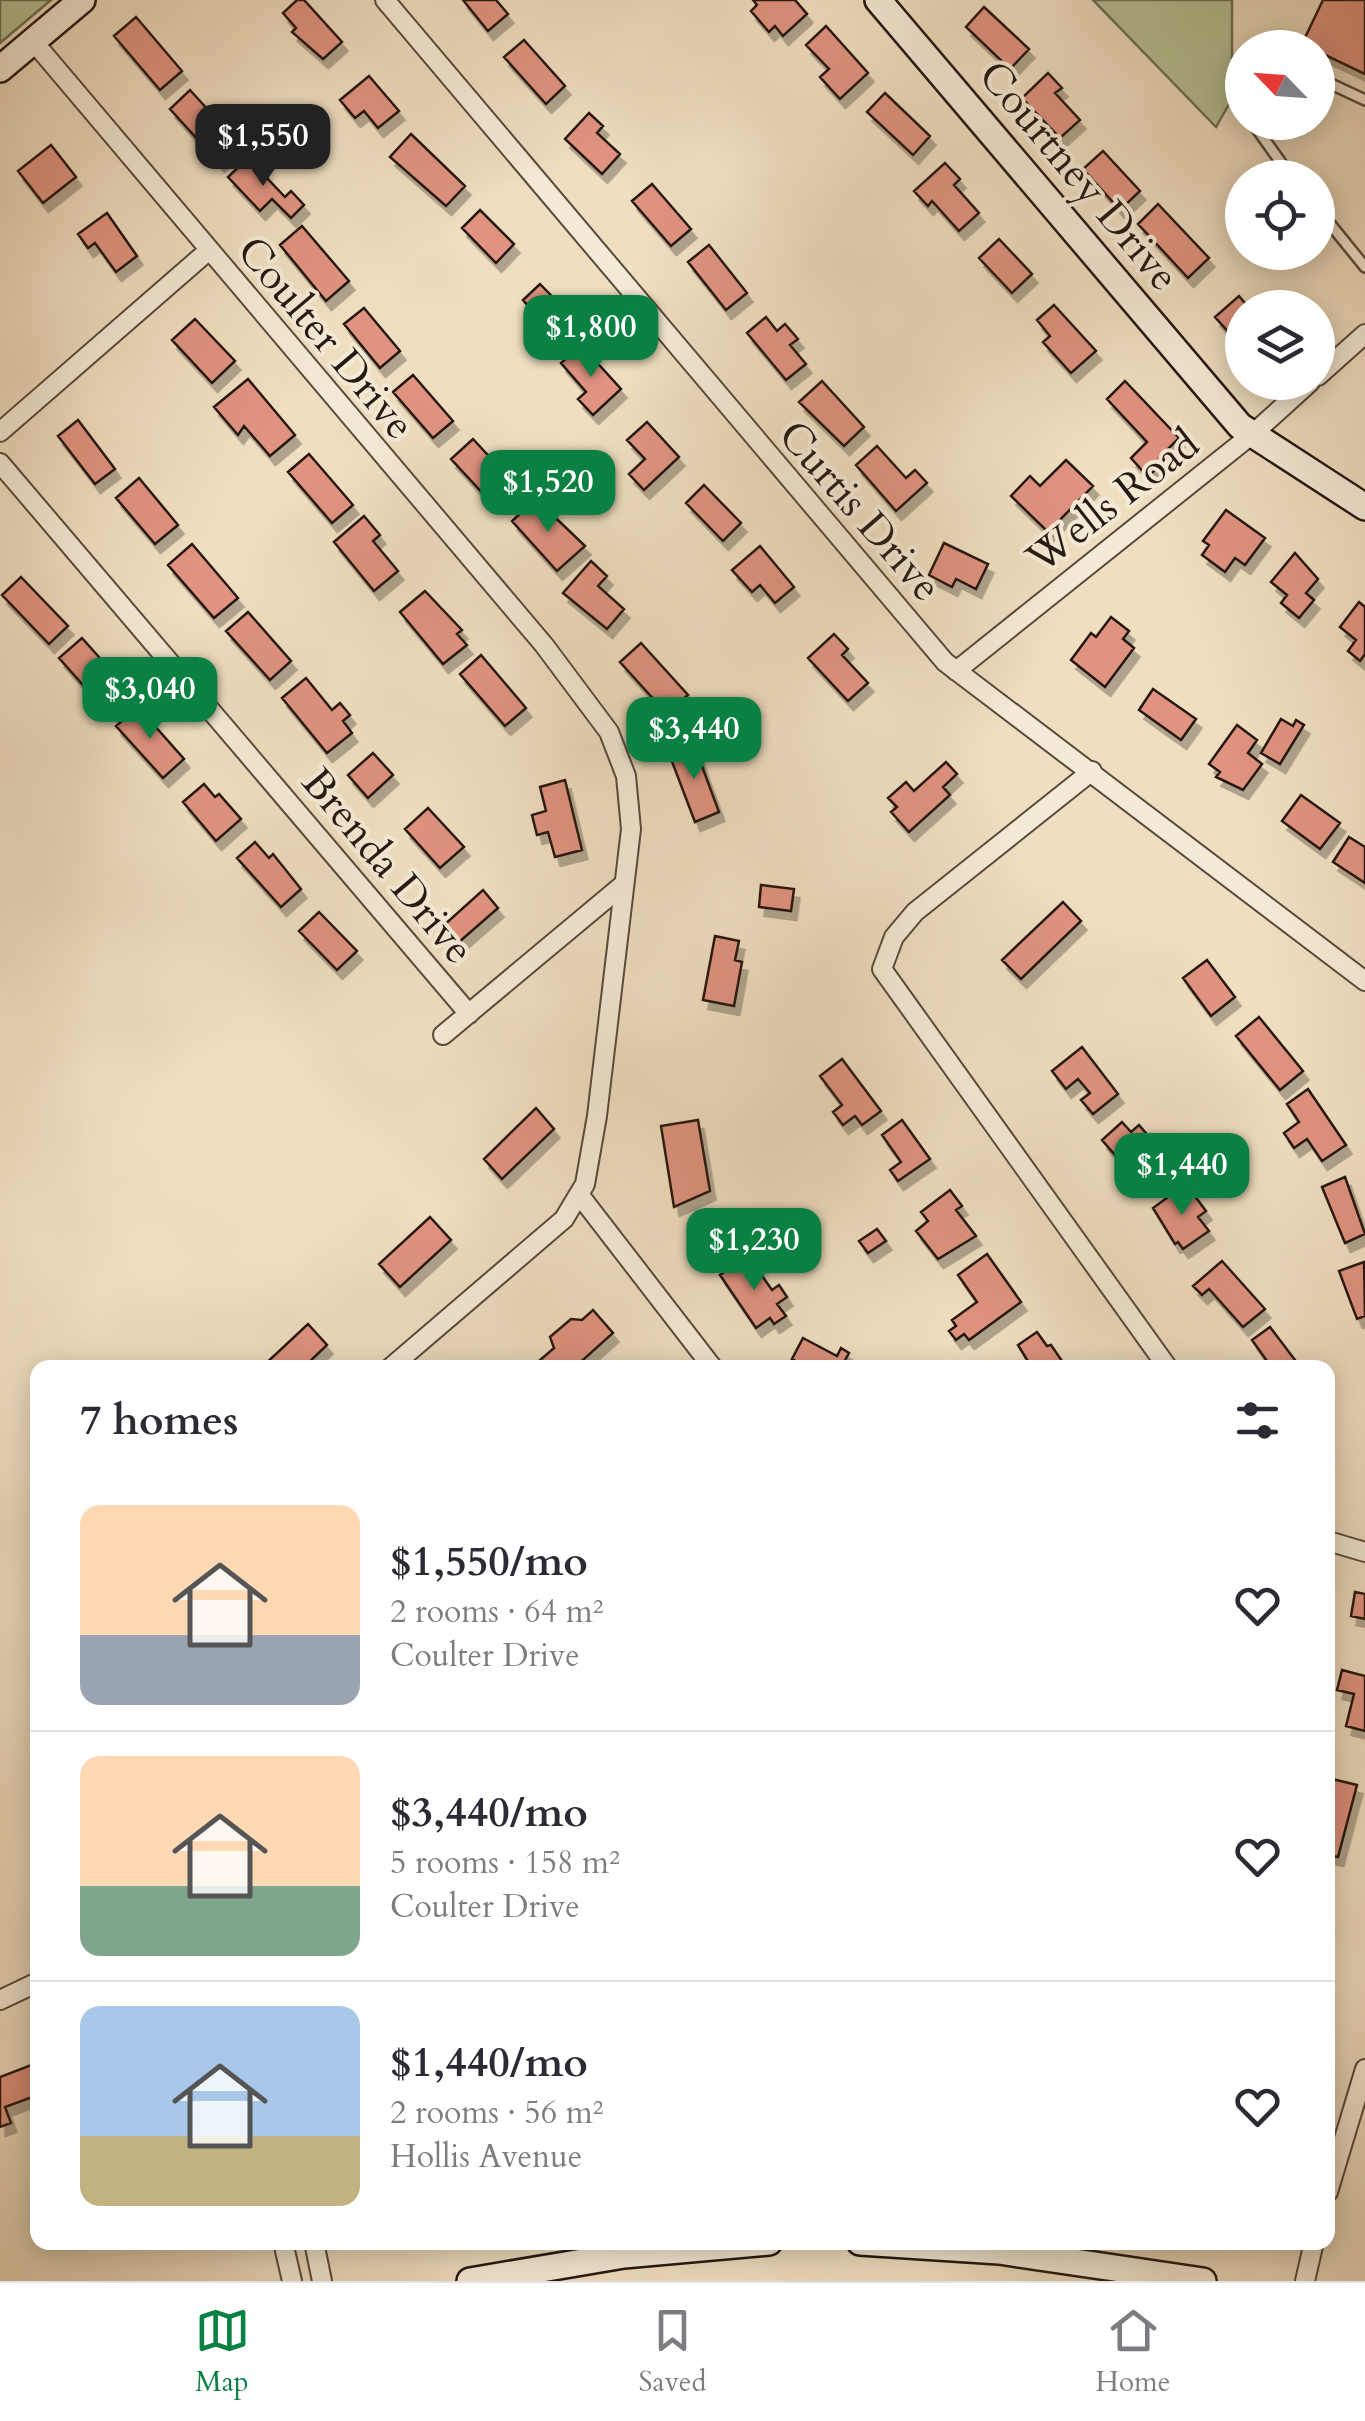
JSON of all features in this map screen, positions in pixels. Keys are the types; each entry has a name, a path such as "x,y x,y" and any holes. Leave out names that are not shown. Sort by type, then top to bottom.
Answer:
{"street":[{"path":"0,69 82,0"},
{"name":"Curtis Drive","path":"385,0 846,548 956,671 1365,981"},
{"name":"Courtney Drive","path":"878,0 1240,426 1255,432 1365,507"},
{"name":"Coulter Drive","path":"32,42 596,712 626,776 631,829 606,1054 581,1197"},
{"path":"1,432 208,251"},
{"path":"1335,361 1365,334"},
{"name":"Wells Road","path":"956,671 1290,400"},
{"name":"Brenda Drive","path":"0,463 469,1014 443,1034"},
{"path":"1092,771 915,912 894,937 882,969 1162,1360"},
{"path":"469,1014 624,884"},
{"path":"399,1360 564,1219 581,1197 707,1360"},
{"path":"1335,1543 1365,1552"},
{"path":"0,2000 30,1986"},
{"path":"1335,2169 1365,2069"},
{"path":"285,2250 292,2281"},
{"path":"316,2250 322,2281"},
{"path":"470,2281 624,2255 680,2250"},
{"path":"999,2250 1203,2281"},
{"path":"1304,2281 1312,2250"}],"lane":[{"path":"1335,86 1365,100"},
{"path":"1335,229 1365,267"}],"green space":[{"path":"0,0 51,0 0,43"},
{"path":"1093,0 1232,0 1232,30 1225,30 1225,111 1216,127"}],"building":[{"path":"297,0 304,0 342,42 323,59 292,32 296,28 283,13"},
{"path":"463,0 496,0 508,14 488,31"},
{"path":"753,0 795,0 807,14 783,36 775,26 769,32 751,11 757,5"},
{"path":"1323,0 1365,0 1365,74 1335,60 1335,30 1309,30"},
{"path":"984,7 1029,49 1010,69 966,27"},
{"path":"136,17 182,71 160,90 114,36"},
{"path":"826,26 868,73 840,99 820,77 829,69 806,45"},
{"path":"524,40 565,86 546,104 504,57"},
{"path":"1048,73 1062,88 1055,93 1080,120 1060,138 1022,98"},
{"path":"369,76 399,111 378,128 364,111 355,118 340,100"},
{"path":"190,90 239,144 219,163 170,109"},
{"path":"885,93 930,136 913,155 867,112"},
{"path":"589,113 603,126 597,133 620,154 602,174 565,139"},
{"path":"411,134 465,186 446,206 390,157"},
{"path":"51,145 76,177 43,203 18,171"},
{"path":"1103,151 1140,191 1120,210 1083,169"},
{"path":"248,158 285,197 291,191 304,205 291,218 272,199 260,211 228,177"},
{"path":"945,163 960,179 954,185 979,213 959,231 932,201 928,206 914,191"},
{"path":"652,184 691,229 671,246 632,201"},
{"path":"1158,204 1209,258 1188,278 1138,224"},
{"path":"480,210 514,244 496,263 462,228"},
{"path":"107,213 137,256 116,272 95,243 88,248 78,234"},
{"path":"302,226 349,281 326,301 280,245"},
{"path":"999,239 1032,274 1012,293 979,258"},
{"path":"709,245 747,293 726,310 688,262"},
{"path":"540,284 570,315 551,333 545,327 534,338 525,328 537,316 523,300"},
{"path":"1054,305 1096,351 1071,373 1043,342 1050,336 1037,320"},
{"path":"364,308 400,351 380,368 344,324"},
{"path":"1225,308 1225,328 1215,317"},
{"path":"766,317 777,331 785,324 798,339 790,345 806,364 786,380 747,333"},
{"path":"195,319 235,361 212,383 172,340"},
{"path":"581,345 621,389 593,415 578,399 586,392 561,363"},
{"path":"413,375 453,421 433,438 393,392"},
{"path":"248,379 295,435 270,456 244,426 238,435 214,407"},
{"path":"822,381 864,427 844,446 799,402"},
{"path":"1125,381 1179,438 1159,458 1163,462 1148,477 1131,458 1147,442 1107,399"},
{"path":"78,420 115,469 95,484 58,436"},
{"path":"647,422 679,457 644,490 629,474 645,459 627,440"},
{"path":"473,439 510,479 488,499 451,459"},
{"path":"877,446 906,478 915,470 927,483 896,511 856,465"},
{"path":"309,454 353,505 332,523 288,472"},
{"path":"1066,460 1093,486 1048,532 1011,496 1030,476 1040,486"},
{"path":"139,478 178,525 155,544 116,498"},
{"path":"704,485 741,523 723,541 686,503"},
{"path":"536,499 585,546 557,571 512,521"},
{"path":"1226,510 1265,538 1245,565 1235,558 1225,572 1202,555 1209,545 1203,541"},
{"path":"364,516 380,535 373,541 398,571 374,591 334,542"},
{"path":"944,543 988,564 976,589 956,579 952,587 929,575"},
{"path":"192,544 238,598 214,618 168,565"},
{"path":"760,546 794,587 775,603 760,585 752,592 732,570"},
{"path":"1295,553 1318,579 1306,593 1314,600 1299,618 1281,603 1287,595 1271,582"},
{"path":"591,561 607,576 598,586 624,609 607,629 563,593"},
{"path":"21,577 68,626 49,644 2,595"},
{"path":"425,591 462,630 457,634 467,645 443,664 400,612"},
{"path":"1359,602 1365,607 1365,654 1360,661 1348,651 1356,640 1340,627"},
{"path":"248,612 291,661 270,680 226,631"},
{"path":"1111,617 1129,631 1123,639 1134,648 1105,687 1071,660 1091,633 1096,637"},
{"path":"834,634 848,649 842,655 868,683 848,701 808,658"},
{"path":"82,638 130,692 107,712 59,658"},
{"path":"641,643 688,695 667,714 620,662"},
{"path":"481,655 526,708 505,726 460,674"},
{"path":"306,678 332,710 340,703 350,715 343,721 352,733 327,753 282,698"},
{"path":"1153,689 1196,719 1181,740 1139,710"},
{"path":"138,707 184,759 163,778 116,726"},
{"path":"1281,719 1293,726 1296,720 1304,725 1280,764 1261,753"},
{"path":"1237,725 1257,740 1248,753 1262,764 1243,790 1216,777 1220,772 1209,764"},
{"path":"693,742 719,812 695,822 668,751"},
{"path":"373,753 393,775 368,798 348,775"},
{"path":"946,762 957,774 943,787 950,795 909,832 891,812 897,807 888,798 906,782 914,791"},
{"path":"565,780 582,850 555,857 548,832 537,835 532,815 546,811 540,787"},
{"path":"204,784 215,797 219,794 241,819 216,841 183,802"},
{"path":"1301,795 1340,823 1320,849 1282,821"},
{"path":"428,808 464,847 440,868 405,829"},
{"path":"1349,837 1365,847 1365,883 1333,862"},
{"path":"255,842 269,858 273,854 301,889 281,907 237,858"},
{"path":"761,885 794,889 791,911 759,907"},
{"path":"483,890 498,908 458,943 443,926"},
{"path":"1063,902 1081,921 1021,979 1002,960"},
{"path":"319,912 357,951 337,970 299,931"},
{"path":"715,936 739,941 735,960 742,962 734,1006 703,1000"},
{"path":"1207,960 1235,997 1211,1016 1183,978"},
{"path":"1259,1017 1303,1071 1280,1090 1236,1036"},
{"path":"1082,1047 1118,1094 1093,1114 1081,1100 1090,1093 1078,1079 1066,1089 1052,1071"},
{"path":"842,1059 881,1111 862,1125 855,1116 843,1125 833,1112 842,1105 820,1076"},
{"path":"1308,1089 1346,1145 1322,1161 1307,1139 1294,1148 1284,1133 1299,1122 1287,1104"},
{"path":"536,1108 554,1129 502,1179 484,1159"},
{"path":"698,1120 710,1191 674,1207 661,1126"},
{"path":"902,1120 930,1159 898,1181 890,1170 901,1162 882,1135"},
{"path":"1122,1122 1131,1132 1139,1125 1150,1138 1140,1147 1160,1170 1142,1186 1102,1140"},
{"path":"1345,1177 1365,1234 1345,1243 1322,1187"},
{"path":"1179,1189 1187,1200 1194,1195 1206,1211 1198,1217 1209,1231 1183,1249 1178,1242 1175,1244 1153,1208"},
{"path":"950,1190 962,1206 956,1210 976,1236 938,1259 916,1231 928,1221 921,1212"},
{"path":"430,1217 451,1240 400,1287 379,1264"},
{"path":"877,1229 886,1241 868,1253 859,1241"},
{"path":"987,1254 1021,1302 969,1340 964,1334 956,1340 949,1331 956,1326 952,1320 977,1302 958,1275"},
{"path":"748,1256 772,1290 779,1285 787,1297 777,1304 786,1316 774,1324 770,1318 756,1328 720,1275"},
{"path":"1222,1261 1265,1309 1243,1327 1209,1289 1202,1295 1193,1286"},
{"path":"1364,1262 1365,1316 1357,1319 1339,1271"},
{"path":"593,1310 613,1333 583,1360 540,1360 554,1348 550,1337 571,1319 582,1320"},
{"path":"308,1324 327,1345 311,1360 270,1360"},
{"path":"1270,1327 1295,1360 1266,1360 1252,1340"},
{"path":"1037,1332 1061,1360 1027,1360 1018,1345"},
{"path":"803,1338 837,1356 841,1348 849,1353 845,1360 792,1359"},
{"path":"1355,1592 1365,1594 1365,1619 1351,1616"},
{"path":"1342,1670 1365,1676 1365,1731 1346,1726 1354,1694 1337,1690"},
{"path":"1335,1780 1357,1785 1338,1857 1335,1856"},
{"path":"30,2066 30,2098 5,2107 11,2123 0,2127 0,2077"}]}
